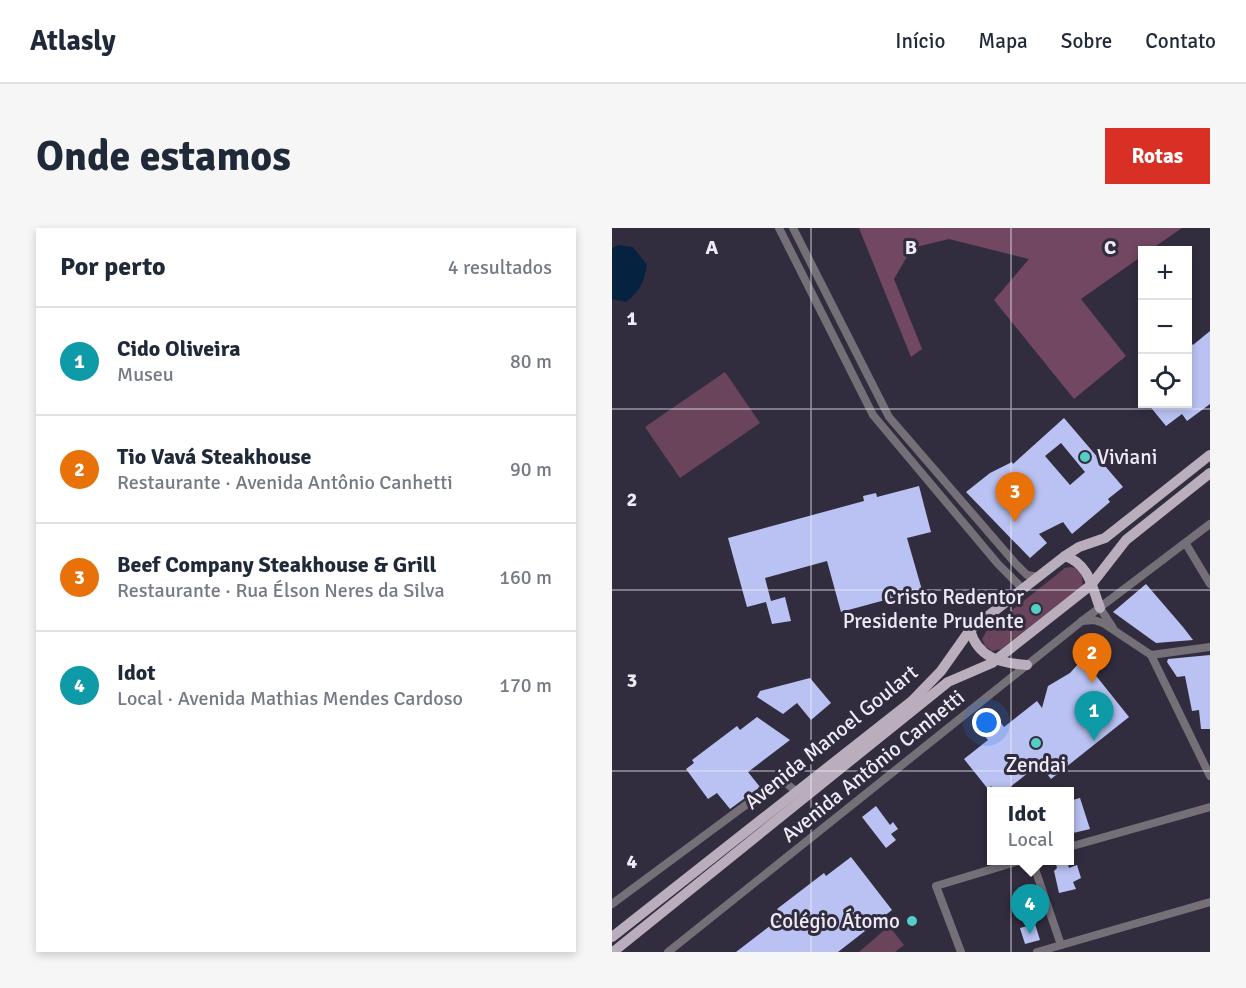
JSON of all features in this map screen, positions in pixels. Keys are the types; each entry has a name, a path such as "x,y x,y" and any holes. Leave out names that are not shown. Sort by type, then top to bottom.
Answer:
{"main road":[{"name":"Avenida Manoel Goulart","path":"612,937 912,701 941,671 970,630 1065,556 1079,547 1105,538 1210,455"},
{"name":"Avenida Manoel Goulart","path":"613,952 948,682 996,660 1091,585 1126,540 1210,473"},
{"path":"1065,556 1077,560 1084,568 1100,608"},
{"path":"970,630 976,646 996,660 1027,665"}],"street":[{"path":"779,228 873,415 956,515 1023,589"},
{"path":"793,228 889,417 1026,575 1038,577"},
{"path":"956,515 967,506"},
{"name":"Avenida Antônio Canhetti","path":"668,952 1082,621 1210,524"},
{"path":"1186,544 1210,584"},
{"path":"1100,608 1113,628"},
{"path":"1082,621 1094,620 1113,628 1151,655 1210,776"},
{"path":"1151,655 1210,647"},
{"path":"612,904 781,779 796,792"},
{"path":"1074,846 1210,807"},
{"path":"961,952 936,886 1008,865"},
{"path":"1033,865 1062,945"},
{"path":"1037,952 1210,902"}],"shaded area":[{"path":"859,228 1182,228 1156,246 1138,246 1138,259 1081,299 1126,356 1074,399 994,300 1029,259 949,239 912,248 894,279 922,349 911,357"},
{"path":"725,372 760,423 680,478 645,427"},
{"path":"1065,568 1077,569 1081,574 1082,586 1001,649 992,651 985,646 982,639 987,630"},
{"path":"889,926 904,945 895,952 859,952"}],"water":[{"path":"619,245 633,247 647,265 641,286 626,302 612,299 612,248"}],"building":[{"path":"1210,331 1210,404 1187,421 1182,414 1166,426 1151,408 1192,408 1193,345"},
{"path":"1064,418 1123,487 1108,499 1110,502 1072,534 1063,522 1039,534 1047,543 1030,558 966,492 990,473 1012,462 1013,464","holes":["1061,443 1085,472 1070,485 1045,456"]},
{"path":"919,486 931,532 907,538 922,590 841,612 827,561 765,578 771,601 785,597 791,621 772,624 766,602 747,607 728,538 864,501 863,496 876,493 877,497"},
{"path":"1146,584 1193,640 1156,643 1113,612"},
{"path":"1087,654 1098,669 1093,672 1129,717 1051,779 1039,764 1010,787 987,788 964,759 988,740 981,732 998,719 1004,727 1037,701 1042,708 1048,686 1070,673"},
{"path":"1210,655 1210,729 1201,729 1199,710 1192,711 1185,676 1177,677 1167,662 1168,659"},
{"path":"810,678 831,703 811,720 797,703 783,714 757,697 760,691"},
{"path":"757,717 790,740 748,772 760,787 730,809 717,793 708,799 686,769 694,763 692,760 737,726 740,730"},
{"path":"1080,798 1090,829 1074,833 1074,800"},
{"path":"876,806 890,825 893,822 898,829 891,834 896,840 886,848 862,817"},
{"path":"851,857 892,910 838,952 736,952 783,916 777,909 824,873 826,876"},
{"path":"1056,865 1068,865 1069,868 1077,865 1081,878 1073,882 1076,889 1059,893 1054,871"},
{"path":"1035,924 1040,940 1025,944 1020,928"}],"place":[{"name":"Viviani","path":"1085,457"},
{"name":"Beef Company Steakhouse & Grill","path":"1015,522"},
{"name":"Cristo Redentor Presidente Prudente","path":"1036,609"},
{"name":"Tio Vavá Steakhouse","path":"1092,683"},
{"name":"Cido Oliveira","path":"1094,741"},
{"name":"Zendai","path":"1036,743"},
{"name":"Colégio Átomo","path":"912,921"},
{"name":"Idot","path":"1030,934"}]}
